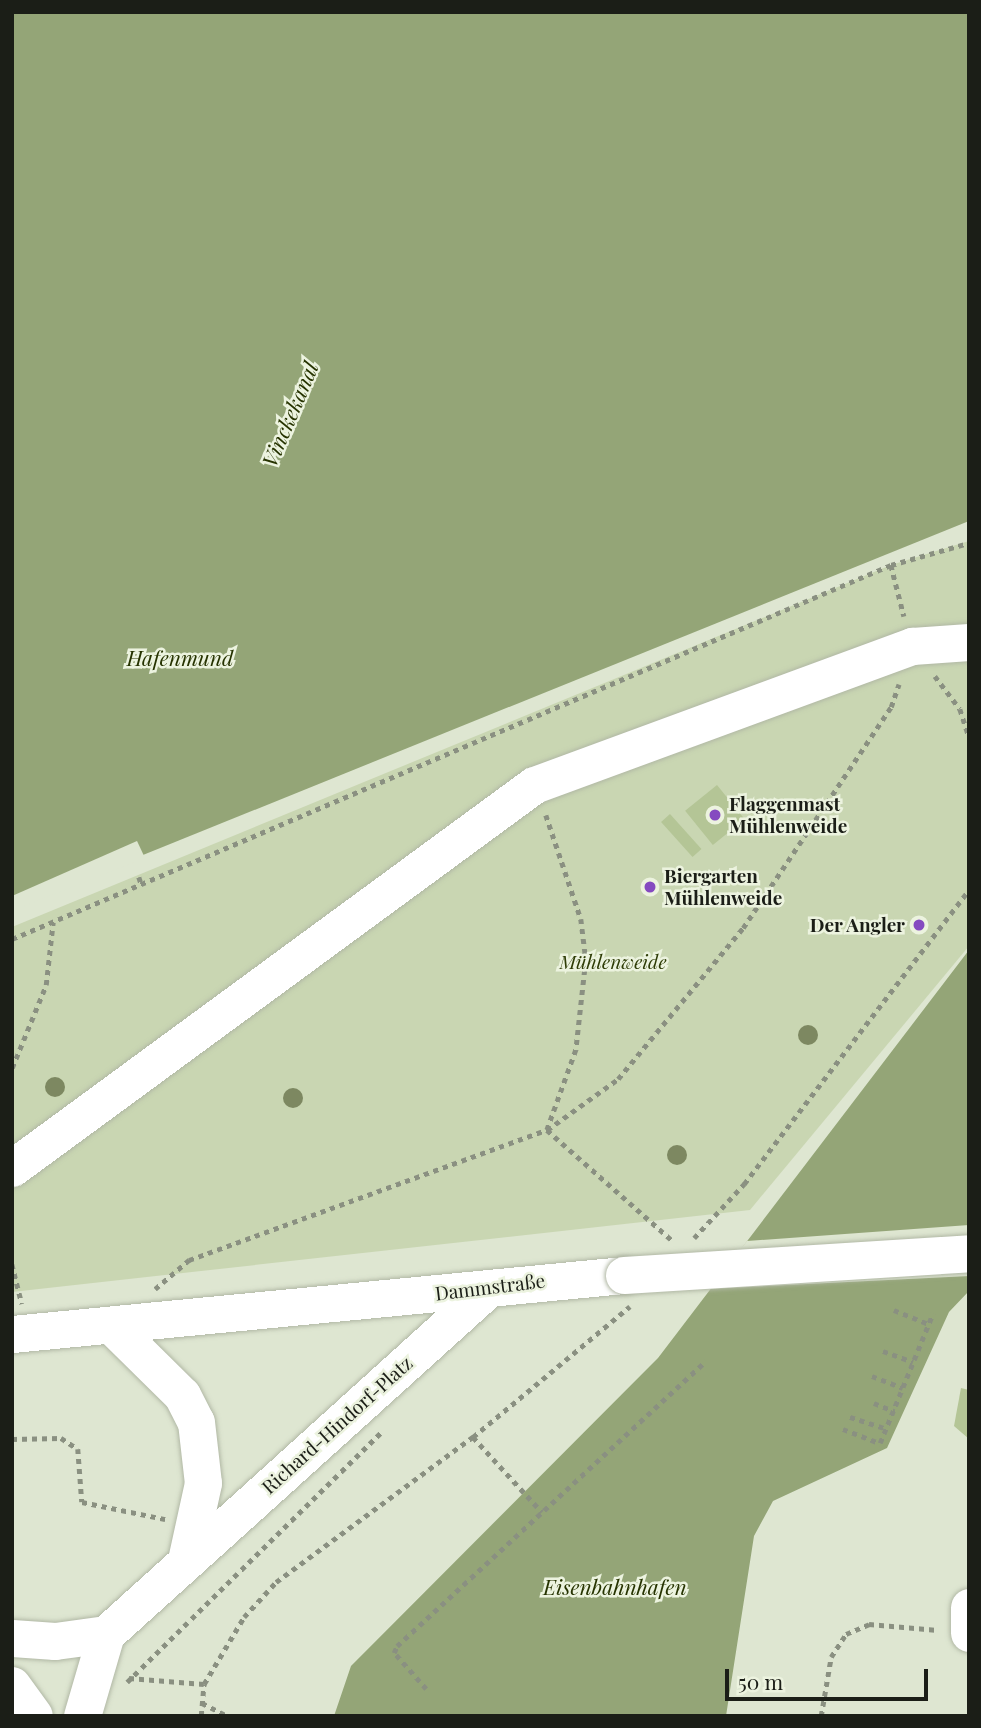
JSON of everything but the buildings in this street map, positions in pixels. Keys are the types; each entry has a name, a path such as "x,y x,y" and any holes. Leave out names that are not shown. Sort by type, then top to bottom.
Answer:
{"main road":[{"path":"12,1686 34,1716"}],"street":[{"path":"12,1168 534,785 912,646 969,642"},
{"name":"Dammstraße","path":"20,1333 624,1275 969,1252"},
{"name":"Richard-Hindorf-Platz","path":"106,1634 191,1545 488,1289"},
{"path":"112,1326 182,1395 196,1422 203,1452 191,1545"},
{"path":"12,1638 55,1641 106,1634 82,1716"}],"path":[{"path":"12,939 142,886 891,565 969,543"},
{"path":"891,565 912,646 960,709 969,736"},
{"path":"150,1293 189,1260 547,1130 618,1079 743,928 891,707 912,646"},
{"path":"534,785 572,886 586,960 576,1050 547,1130"},
{"path":"151,871 155,880"},
{"path":"139,877 142,886"},
{"path":"12,1069 47,985 54,922"},
{"path":"547,1130 683,1250"},
{"path":"12,1264 20,1333"},
{"path":"894,1310 929,1324"},
{"path":"844,1429 880,1443 933,1313"},
{"path":"883,1351 913,1362"},
{"path":"426,1689 394,1653 397,1646 706,1360"},
{"path":"872,1376 903,1388"},
{"path":"874,1403 894,1410"},
{"path":"850,1416 886,1429"},
{"path":"124,1690 129,1678 387,1426"},
{"path":"473,1437 542,1511"},
{"path":"12,1439 61,1438 78,1449 82,1502 191,1545"},
{"path":"201,1716 204,1684 244,1617 276,1582"},
{"path":"821,1716 831,1657 846,1634 869,1624 967,1624"},
{"path":"129,1678 204,1684"},
{"path":"202,1703 228,1716"}],"green space":[{"name":"Mühlenweide","path":"969,541 969,946 750,1210 12,1292 12,927 891,565"}],"water":[{"path":"12,12 969,12 969,521 12,908"},
{"name":"Eisenbahnhafen","path":"969,950 969,1291 949,1312 887,1448 773,1501 754,1536 726,1716 334,1716 351,1666 658,1358"}],"pier":[{"path":"137,841 145,858 12,911 12,896"},
{"path":"969,1225 969,1276 708,1289 747,1241"}],"place":[{"name":"Flaggenmast Mühlenweide","path":"715,815"},
{"name":"Biergarten Mühlenweide","path":"650,887"},
{"name":"Der Angler","path":"919,925"}],"water label":[{"name":"Vinckekanal","path":"289,414"},
{"name":"Hafenmund","path":"180,657"}]}
